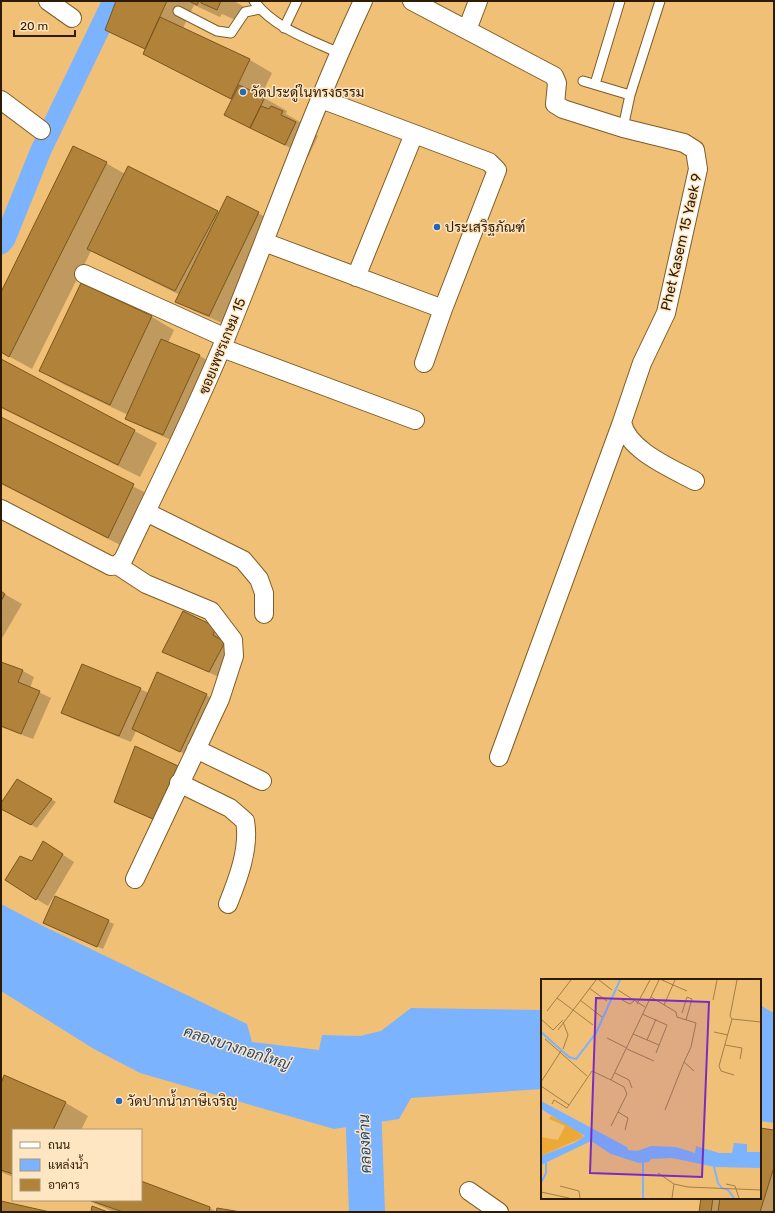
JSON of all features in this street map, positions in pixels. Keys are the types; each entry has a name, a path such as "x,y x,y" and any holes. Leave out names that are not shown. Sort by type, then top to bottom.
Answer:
{"street":[{"path":"48,1 72,18"},
{"name":"ซอยเพชรเกษม 15","path":"117,565 123,560 193,414 224,343 339,53 364,1"},
{"name":"Phet Kasem 15 Yaek 9","path":"412,1 554,76 557,83 555,104 558,107 623,128 684,143 695,150 698,169 666,313 642,363 622,422 499,757"},
{"path":"467,30 478,1"},
{"path":"321,99 489,162 497,170 443,309 424,363"},
{"path":"1,100 41,130"},
{"path":"356,277 414,134"},
{"path":"264,242 443,309"},
{"path":"84,274 224,343 415,420"},
{"path":"622,422 623,431 638,448 661,463 695,481"},
{"path":"1,509 111,566 117,565 146,584 211,611 233,640 234,656 220,699 134,878"},
{"path":"146,512 242,560 259,579 264,593 264,614"},
{"path":"196,750 262,781"},
{"path":"179,783 230,808 245,821 247,839 238,879 228,904"},
{"path":"469,1191 499,1212"}],"lane":[{"path":"254,1 260,9 284,28 339,53"},
{"path":"284,28 297,1"},
{"path":"595,84 620,1"},
{"path":"623,128 630,95 660,1"},
{"path":"178,11 217,31 231,33 245,12 260,9"},
{"path":"582,81 630,95"}],"water":[{"name":"คลองบางกอกใหญ่","path":"1,904 43,926 247,1024 252,1042 319,1050 322,1035 360,1036 381,1031 411,1008 541,1010 541,1089 411,1098 399,1119 334,1129 140,1073 94,1049 1,991"},
{"path":"761,1006 774,1013 774,1123 761,1121"}],"building":[{"path":"116,1 167,1 145,49 105,30"},
{"path":"189,1 199,1 197,5"},
{"path":"201,1 221,1 217,10 201,3"},
{"path":"160,17 250,59 231,99 143,54"},
{"path":"239,85 265,97 250,128 224,115"},
{"path":"261,106 269,109 271,106 283,111 281,115 296,122 285,145 250,128"},
{"path":"73,146 107,162 9,357 1,352 1,292"},
{"path":"128,166 218,211 175,291 87,249"},
{"path":"227,196 259,212 209,316 175,302"},
{"path":"81,283 152,316 110,405 39,371"},
{"path":"161,339 200,355 163,435 125,419"},
{"path":"1,359 135,430 118,465 1,407"},
{"path":"1,417 134,484 108,538 1,483"},
{"path":"1,591 5,594 1,601"},
{"path":"183,611 216,627 213,635 225,642 209,672 162,652"},
{"path":"1,662 23,670 18,682 40,691 21,734 1,726"},
{"path":"82,664 141,688 119,736 61,713"},
{"path":"157,672 207,694 180,752 132,729"},
{"path":"135,746 178,766 153,819 114,802"},
{"path":"17,779 52,799 31,825 1,809 1,803"},
{"path":"43,841 63,854 36,900 5,880 20,856 32,861"},
{"path":"55,896 109,920 97,947 43,923"},
{"path":"4,1075 66,1102 53,1129 12,1129 12,1174 1,1170 1,1084"},
{"path":"761,1128 774,1130 774,1167 760,1212 718,1212 720,1199 761,1199"},
{"path":"142,1181 210,1207 209,1212 123,1212 92,1201 142,1201"},
{"path":"701,1199 713,1199 711,1212 699,1212"},
{"path":"1,1201 50,1212 1,1212"},
{"path":"92,1206 108,1212 91,1212"},
{"path":"217,1208 241,1212 216,1212"}],"waterway":[{"path":"1,244 5,239 41,150 113,1"},
{"name":"คลองด่าน","path":"362,1076 367,1212"}],"place":[{"name":"วัดประดู่ในทรงธรรม","path":"243,92"},
{"name":"ประเสริฐภัณฑ์","path":"437,227"},
{"name":"วัดปากน้ำภาษีเจริญ","path":"119,1101"}]}
